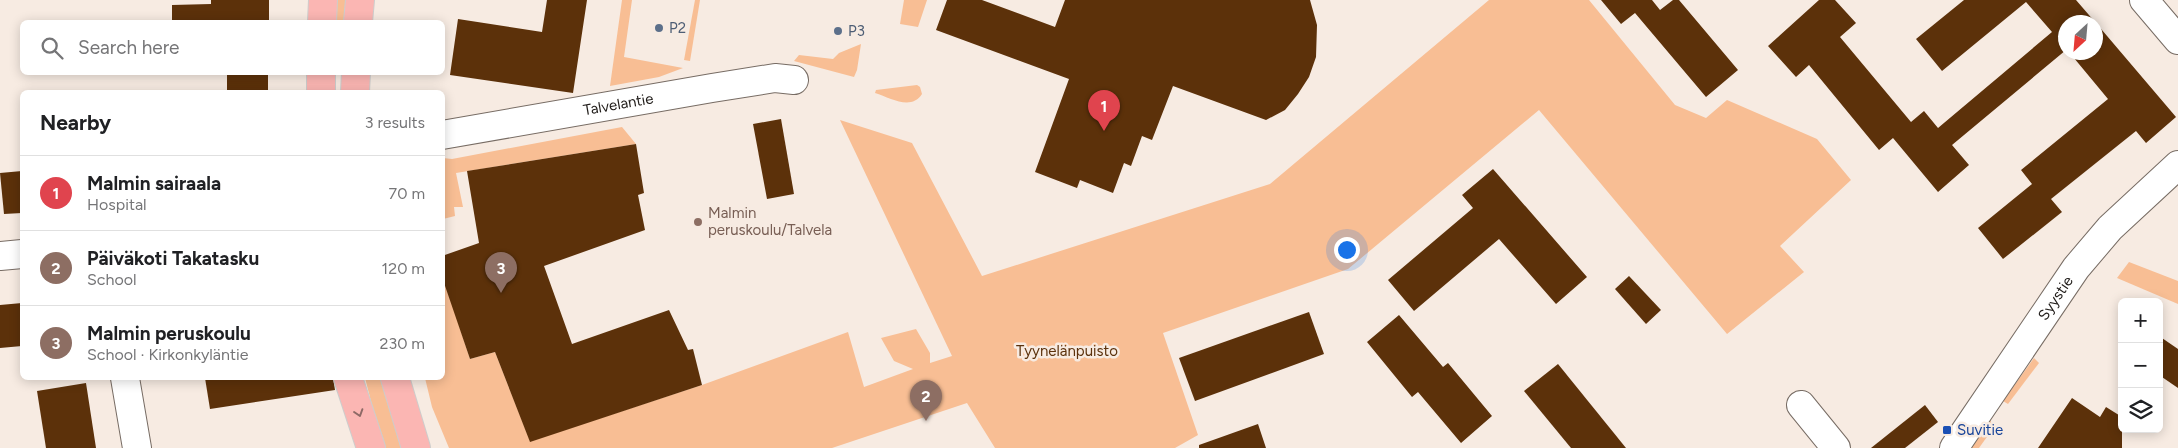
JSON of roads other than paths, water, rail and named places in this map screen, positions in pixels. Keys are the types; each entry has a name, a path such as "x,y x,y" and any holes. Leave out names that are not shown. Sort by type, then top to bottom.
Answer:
{"main road":[{"path":"322,20 323,0"},
{"path":"358,20 360,0"},
{"path":"321,75 321,90"},
{"path":"355,90 356,75"},
{"path":"349,380 371,448"},
{"path":"396,380 416,448"}],"street":[{"path":"2144,0 2178,40"},
{"name":"Talvelantie","path":"445,134 721,86 775,78 794,80"},
{"name":"Syystie","path":"1954,448 2081,262 2110,228 2178,165"},
{"path":"0,256 20,254"},
{"path":"125,380 137,448"},
{"path":"1801,405 1836,448"}],"place":[{"name":"P2","path":"659,28"},
{"name":"P3","path":"838,31"},
{"name":"Malmin sairaala","path":"1104,131"},
{"name":"Malmin peruskoulu/Talvela","path":"698,222"},
{"name":"Malmin peruskoulu","path":"501,293"},
{"name":"Päiväkoti Takatasku","path":"926,421"},
{"name":"Suvitie","path":"1947,430"}],"park label":[{"name":"Tyynelänpuisto","path":"1067,351"}]}
